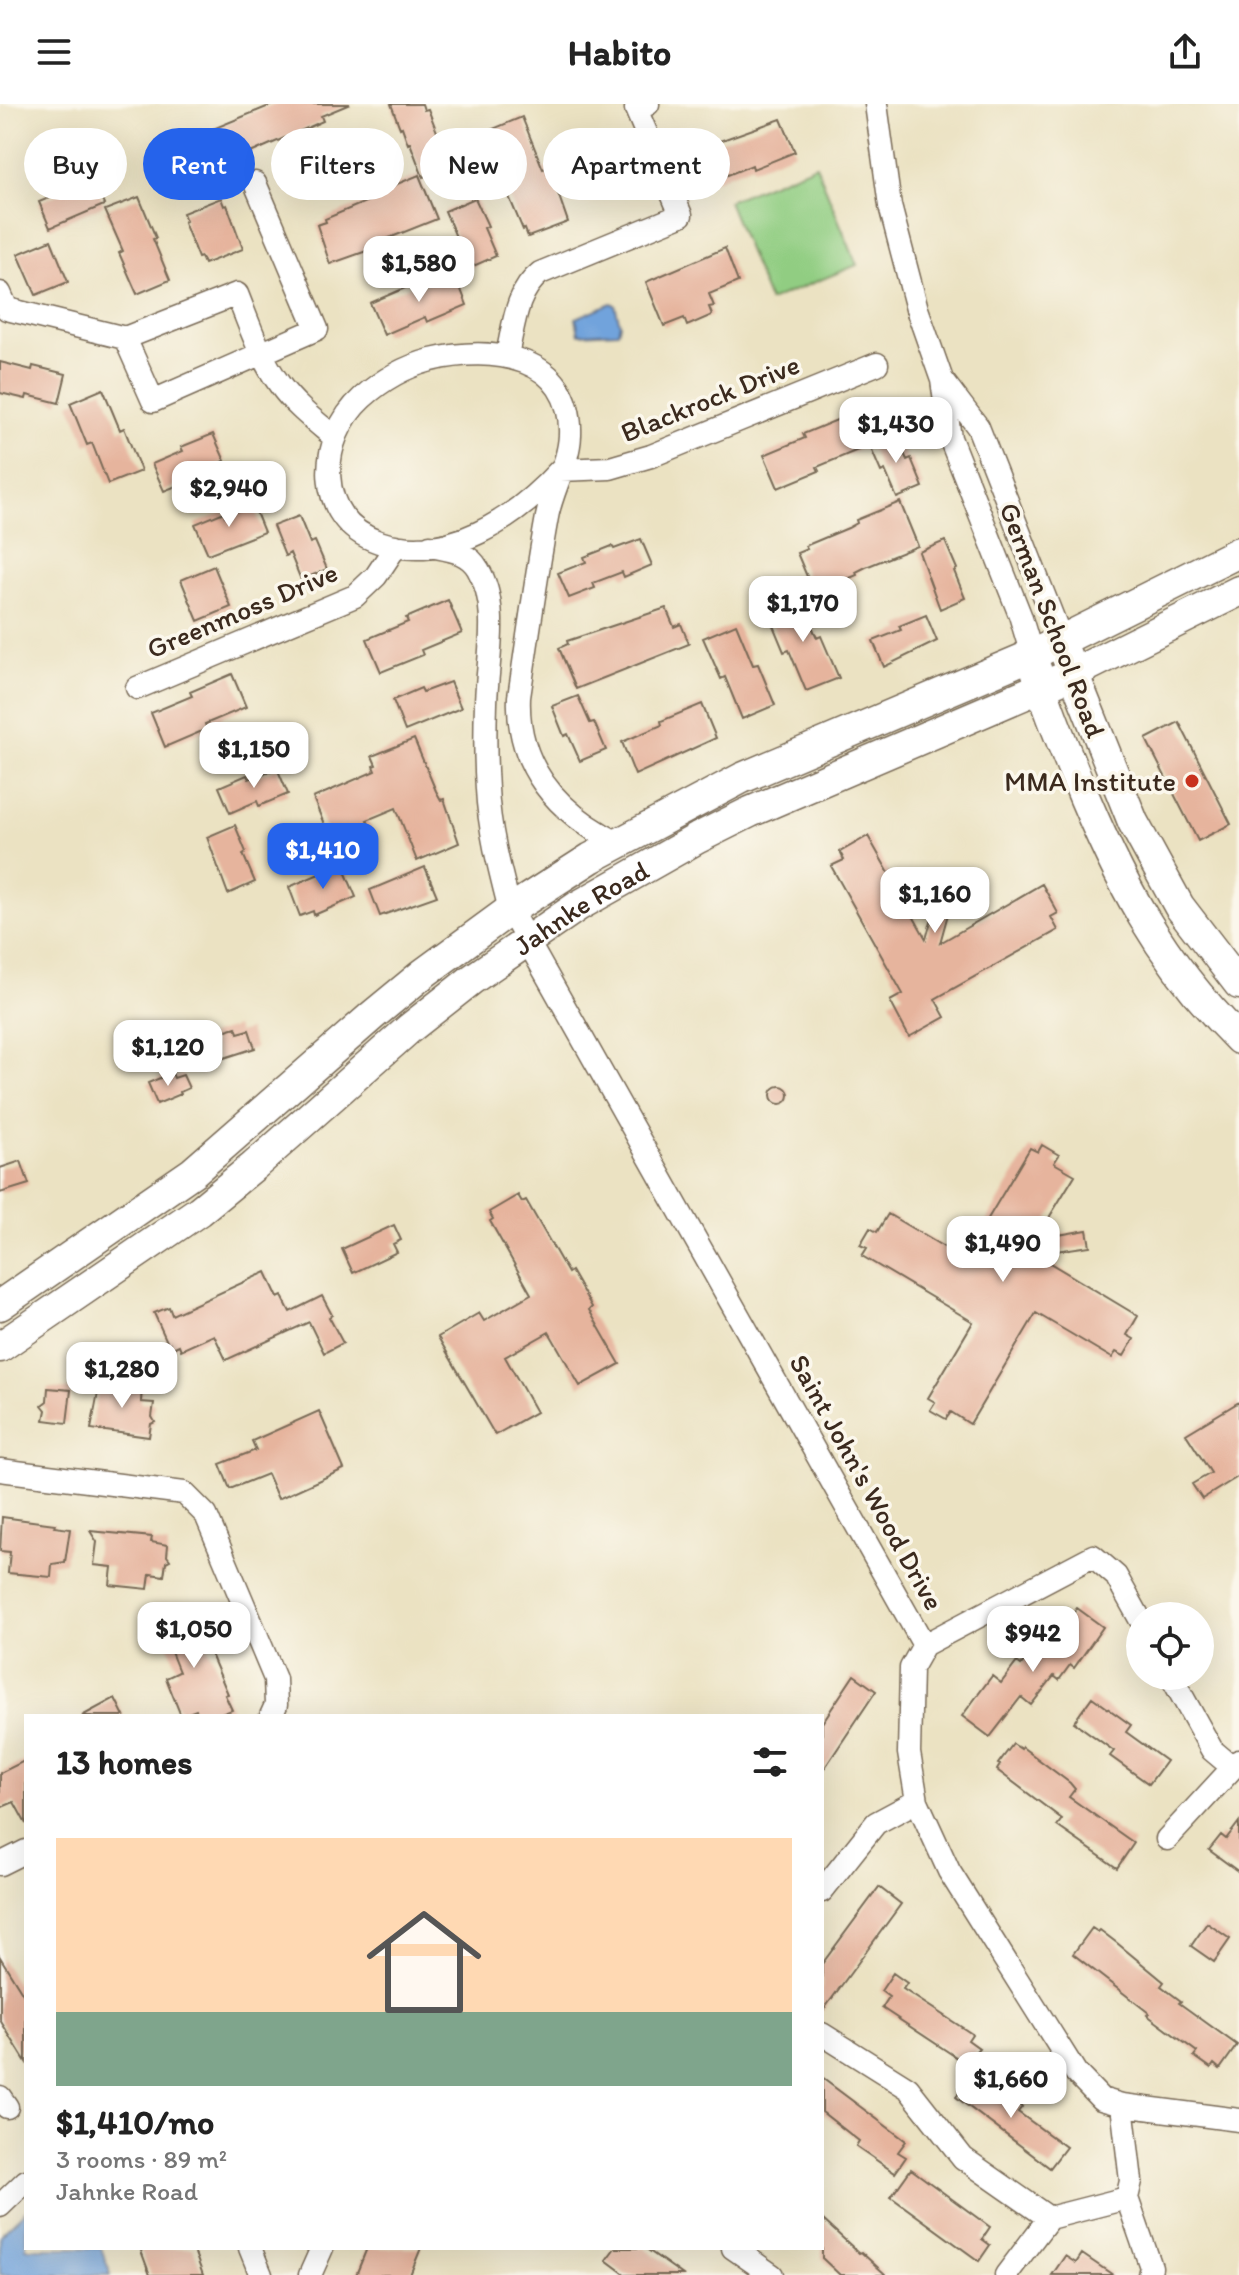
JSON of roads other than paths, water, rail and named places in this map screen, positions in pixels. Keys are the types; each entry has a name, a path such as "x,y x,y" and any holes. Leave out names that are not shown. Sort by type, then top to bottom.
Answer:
{"main road":[{"name":"Jahnke Road","path":"0,1305 193,1172 424,973 510,910 618,843 742,778 1032,655 1239,552"},
{"name":"Jahnke Road","path":"0,1347 199,1211 410,1028 526,941 614,885 711,831 1072,674 1239,591"},
{"name":"German School Road","path":"1062,641 1072,674 1133,822 1160,874 1199,934 1239,984"},
{"name":"German School Road","path":"1032,655 1041,688 1107,852 1123,884 1179,971 1239,1039"}],"street":[{"path":"507,355 522,296 530,281 540,273 681,215 636,109 648,104"},
{"name":"German School Road","path":"876,104 890,206 902,258 942,380 950,438 1020,615 1032,655"},
{"path":"125,338 153,401 317,329 255,183"},
{"path":"0,293 7,309 125,338 237,294 262,354 285,391 334,437"},
{"path":"560,470 534,498 500,523 458,540 430,546 396,546 370,538 345,516 337,504 328,470 334,437 347,414 379,384 403,370 452,356 479,353 507,355 539,368 556,387 563,399 570,437 547,516 519,697 520,734 528,759 541,782 571,811 618,843"},
{"name":"Blackrock Drive","path":"560,470 610,468 651,456 877,364"},
{"name":"German School Road","path":"942,380 978,427 1062,641"},
{"name":"Greenmoss Drive","path":"137,688 355,596 376,576 396,546"},
{"name":"Saint John's Wood Drive","path":"430,546 452,550 470,558 484,585 490,623 486,767 489,808 510,910 924,1645 911,1668 909,1753 917,1801 949,1871 1076,2073 1101,2099 1122,2105"},
{"path":"486,767 501,725 519,697"},
{"path":"0,1470 184,1493 206,1515 275,1679 276,1705 272,1714"},
{"path":"924,1645 1093,1556 1116,1576 1131,1602"},
{"path":"1167,1839 1235,1764 1212,1750 1179,1690"},
{"path":"824,1888 876,1823 917,1801"},
{"path":"0,1864 24,1852"},
{"path":"824,2035 908,2088 963,2158 1049,2218"},
{"path":"1149,2275 1151,2267 1127,2198 1131,2181 1122,2105 1239,2120"},
{"path":"0,2206 24,2183"},
{"path":"1006,2275 1049,2218 1127,2198"},
{"path":"251,2250 261,2275"},
{"path":"310,2275 321,2250"},
{"path":"736,2250 772,2275"}],"water":[{"path":"611,303 615,305 620,324 618,332 579,334 576,318"},
{"path":"24,2212 24,2250 102,2250 111,2275 0,2275 0,2235"}],"place":[{"name":"MMA Institute","path":"1192,781"}]}
